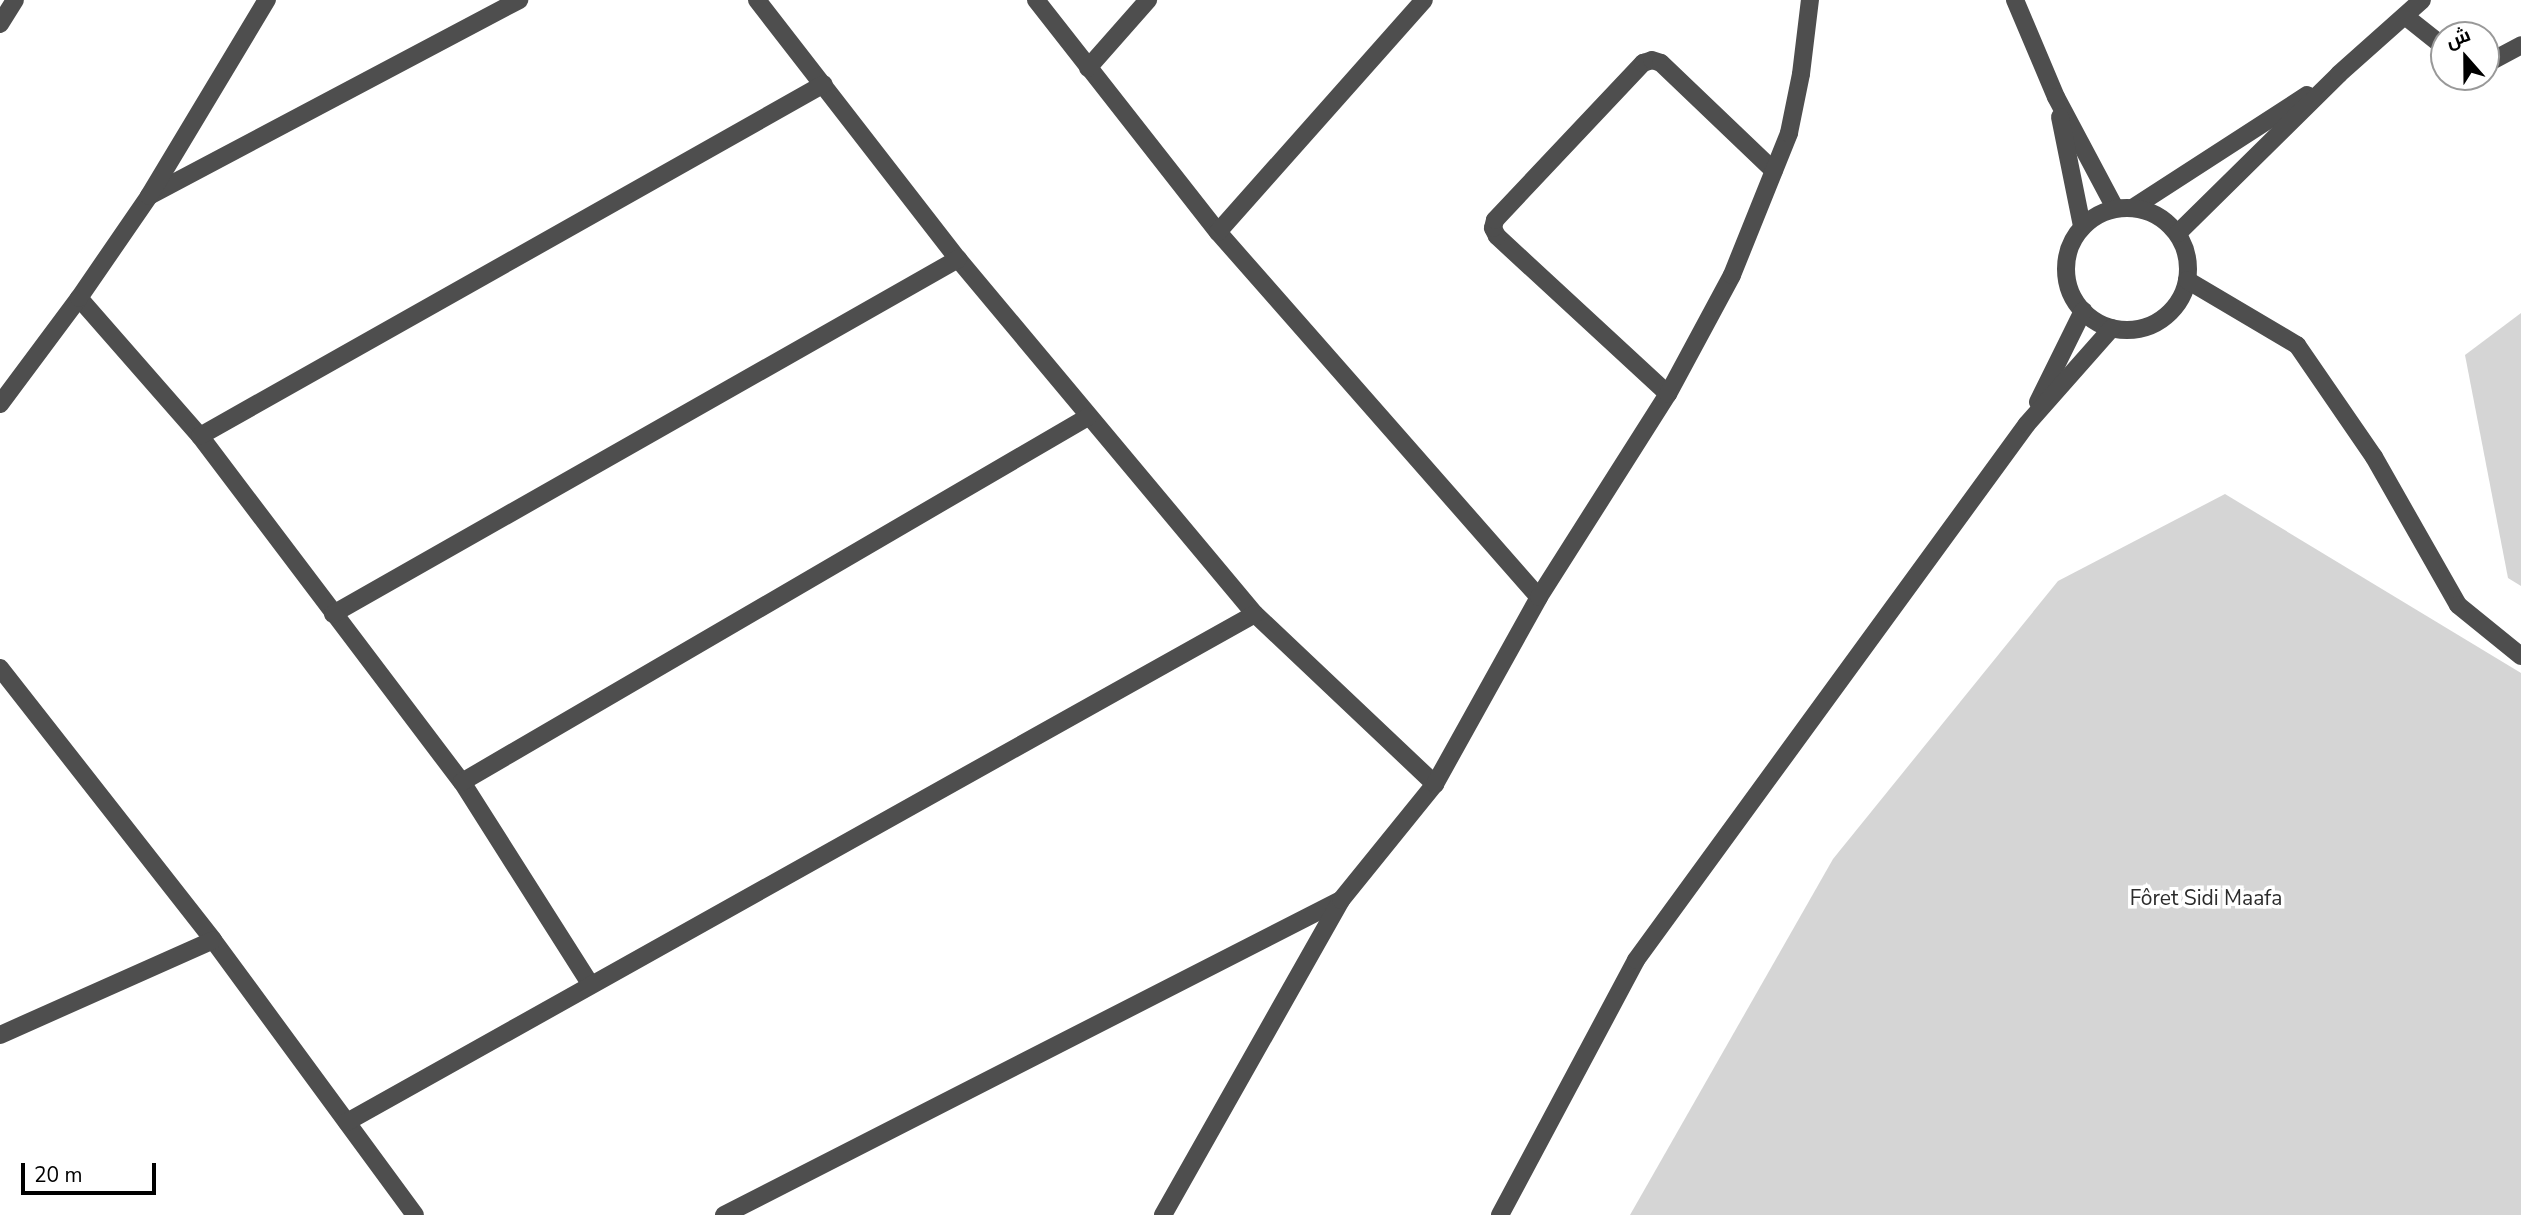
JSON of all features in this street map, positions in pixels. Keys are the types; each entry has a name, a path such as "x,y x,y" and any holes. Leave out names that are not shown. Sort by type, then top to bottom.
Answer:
{"street":[{"path":"0,24 15,0"},
{"path":"0,404 79,299 149,196 267,0"},
{"path":"149,196 519,0"},
{"path":"757,0 958,259 1255,614 1435,784"},
{"path":"1036,0 1218,232 1539,597"},
{"path":"1088,68 1148,0"},
{"path":"1218,232 1424,0"},
{"path":"1163,1215 1341,900 1435,784 1539,597 1668,394 1732,275 1789,133 1801,74 1810,0"},
{"path":"2015,0 2056,97 2115,208"},
{"path":"2178,233 2339,74 2422,0"},
{"path":"2405,16 2430,36"},
{"path":"2500,56 2521,45"},
{"path":"1668,394 1497,236 1493,228 1495,219 1643,63 1652,60 1661,63 1774,171"},
{"path":"2134,207 2339,74"},
{"path":"200,436 824,83"},
{"path":"2056,97 2082,226"},
{"path":"2134,207 2151,211 2166,220 2178,233 2185,248 2187,280 2182,295 2161,319 2146,327 2112,328 2096,322 2072,296 2066,278 2071,242 2082,226 2115,208 2134,207"},
{"path":"333,614 958,259"},
{"path":"2187,280 2297,345 2374,457 2458,605 2521,656"},
{"path":"79,299 200,436 462,782 590,984"},
{"path":"2027,424 2083,311"},
{"path":"1500,1215 1636,960 2027,424 2112,328"},
{"path":"462,782 1088,417"},
{"path":"347,1122 1255,614"},
{"path":"0,668 213,940 415,1215"},
{"path":"723,1215 1341,900"},
{"path":"0,1035 213,940"}],"green space":[{"path":"2521,313 2521,586 2508,578 2465,355"},
{"name":"Fôret Sidi Maafa","path":"2225,494 2521,673 2521,1215 1630,1215 1833,859 2058,581"}]}
